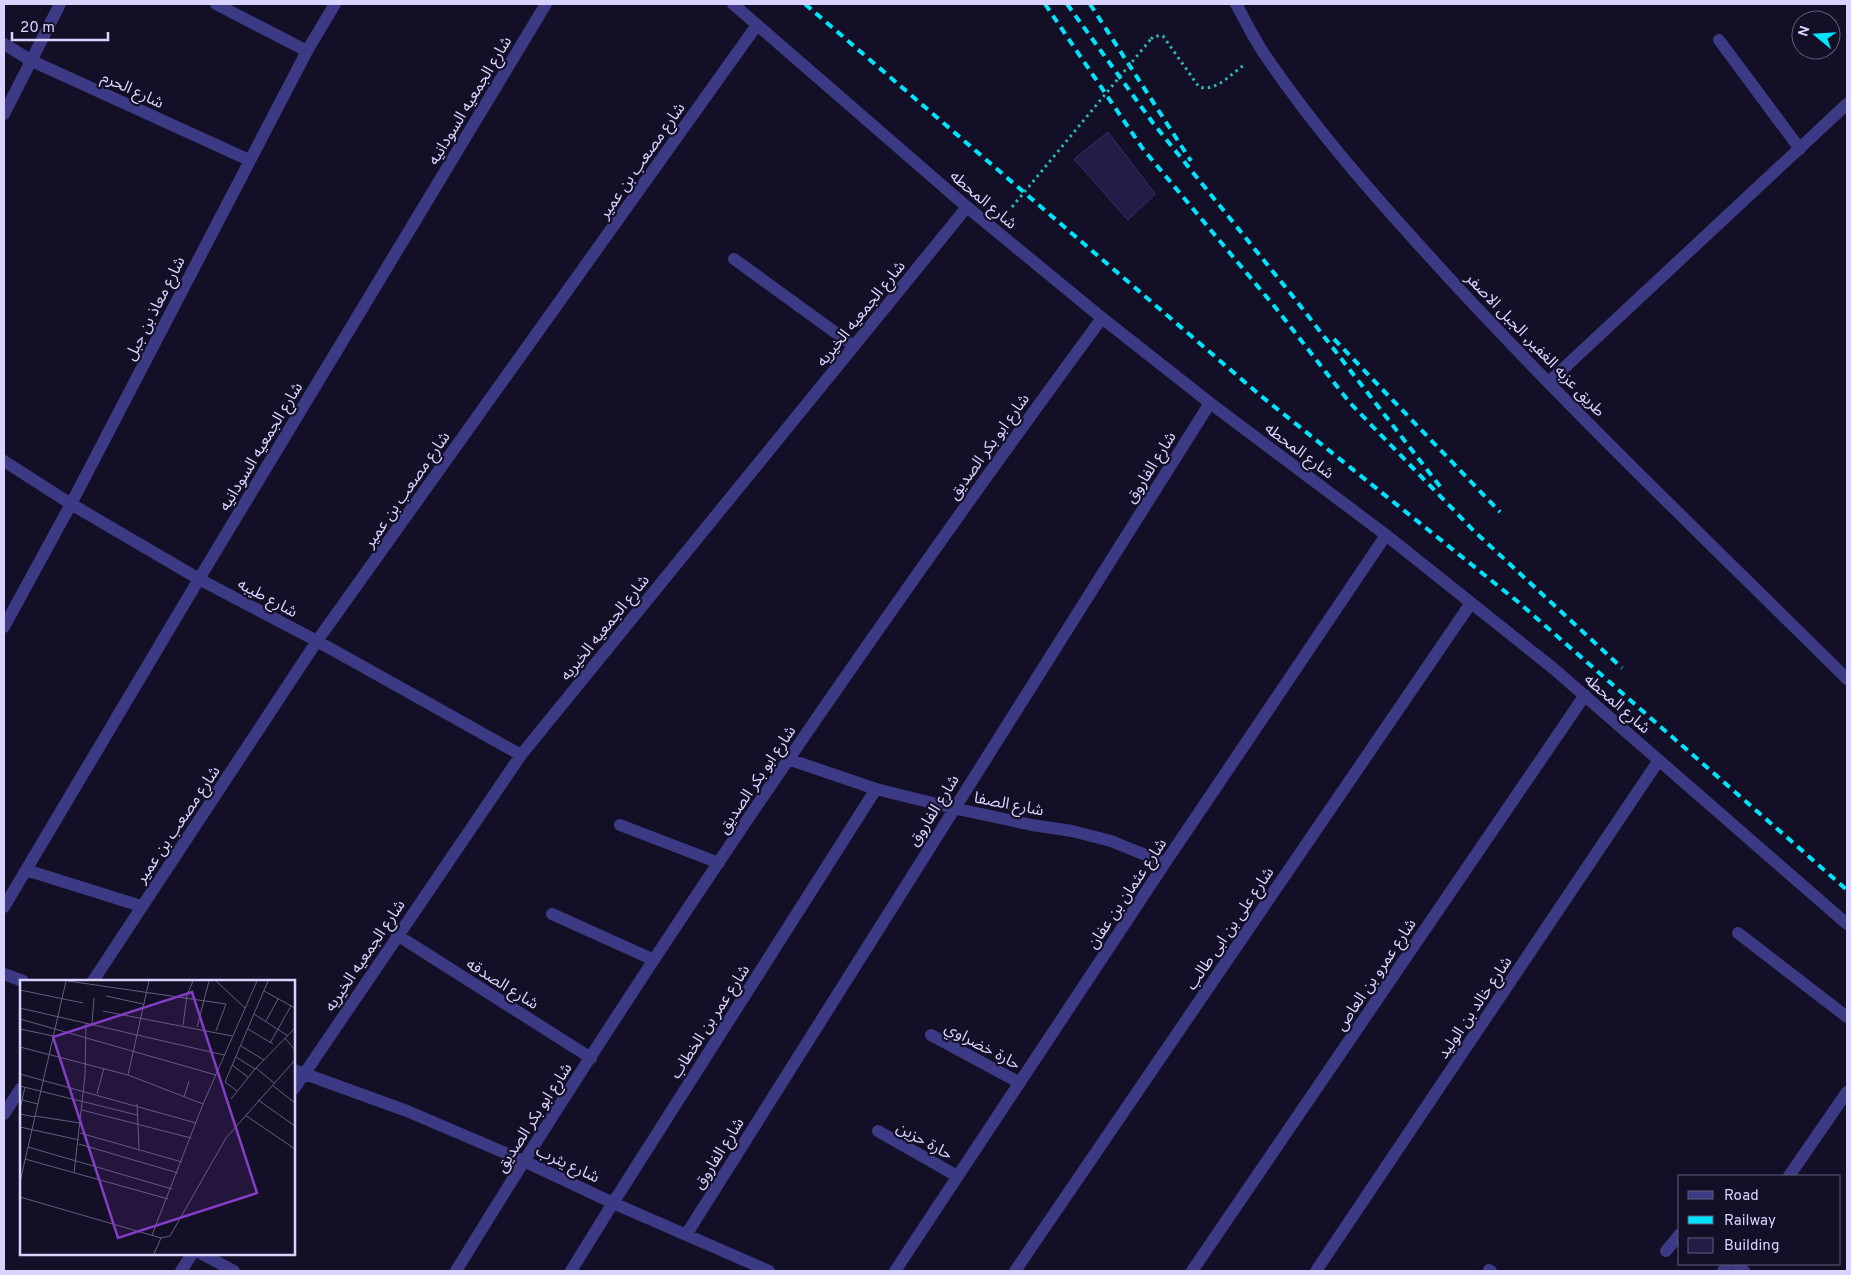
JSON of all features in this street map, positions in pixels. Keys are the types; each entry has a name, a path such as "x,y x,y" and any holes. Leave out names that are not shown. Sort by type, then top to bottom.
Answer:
{"street":[{"path":"4,114 60,4"},
{"path":"216,4 307,51"},
{"name":"شارع معاذ بن جبل","path":"4,627 71,504 249,160 307,51 335,4"},
{"name":"شارع الجمعيه السودانيه","path":"4,907 198,579 546,4"},
{"name":"شارع المحطه","path":"733,4 967,206 1102,318 1210,403 1386,535 1585,695 1847,924"},
{"name":"طريق عزبه الغفير, الجبل الاصفر","path":"1236,4 1262,50 1307,111 1370,189 1443,271 1549,382 1847,679"},
{"name":"شارع مصعب بن عمير","path":"94,980 317,641 757,25"},
{"path":"1719,40 1800,149"},
{"name":"شارع الحرم","path":"4,44 32,61 249,160"},
{"path":"1549,382 1847,104"},
{"name":"شارع الجمعيه الخيريه","path":"295,1085 299,1071 398,935 521,755 967,206"},
{"path":"734,258 854,346"},
{"name":"شارع ابو بكر الصديق","path":"456,1271 590,1058 788,759 970,497 1102,318"},
{"name":"شارع الفاروق","path":"686,1235 953,808 1210,403"},
{"name":"شارع طيبه","path":"4,461 71,504 198,579 317,641 521,755"},
{"name":"شارع عثمان بن عفان","path":"895,1271 1165,863 1386,535"},
{"name":"شارع على بن ابى طالب","path":"1015,1271 1471,603"},
{"name":"شارع عمرو بن العاص","path":"1192,1271 1585,695"},
{"name":"شارع الصفا","path":"788,759 876,789 953,808 1032,825 1072,831 1111,841 1165,863"},
{"name":"شارع خالد بن الوليد","path":"1316,1271 1659,760"},
{"name":"شارع عمر بن الخطاب","path":"571,1271 612,1203 876,789"},
{"path":"620,825 719,863"},
{"path":"26,870 142,906"},
{"path":"552,914 654,960"},
{"path":"1738,933 1847,1017"},
{"name":"شارع الصدقه","path":"398,935 590,1058"},
{"path":"4,974 21,980"},
{"name":"حارة خضراوي","path":"931,1035 1020,1082"},
{"name":"شارع يثرب","path":"299,1071 407,1111 524,1161 612,1203 769,1271"},
{"path":"4,1114 20,1090"},
{"path":"1790,1175 1847,1092"},
{"name":"حارة حزين","path":"878,1131 957,1176"},
{"path":"1666,1252 1678,1237"},
{"path":"181,1271 191,1255"},
{"path":"204,1255 234,1271"}],"path":[{"path":"1012,207 1154,36 1163,36 1199,87 1206,89 1214,87 1262,50"}],"building":[{"path":"1108,132 1155,194 1128,220 1074,159"}],"railway":[{"path":"805,4 1261,396 1517,601 1847,890"},
{"path":"1045,4 1143,149 1275,307 1350,403 1474,531 1622,668"},
{"path":"1067,4 1153,123 1295,299 1442,489"},
{"path":"1090,4 1191,161"},
{"path":"1334,339 1500,512"}]}
